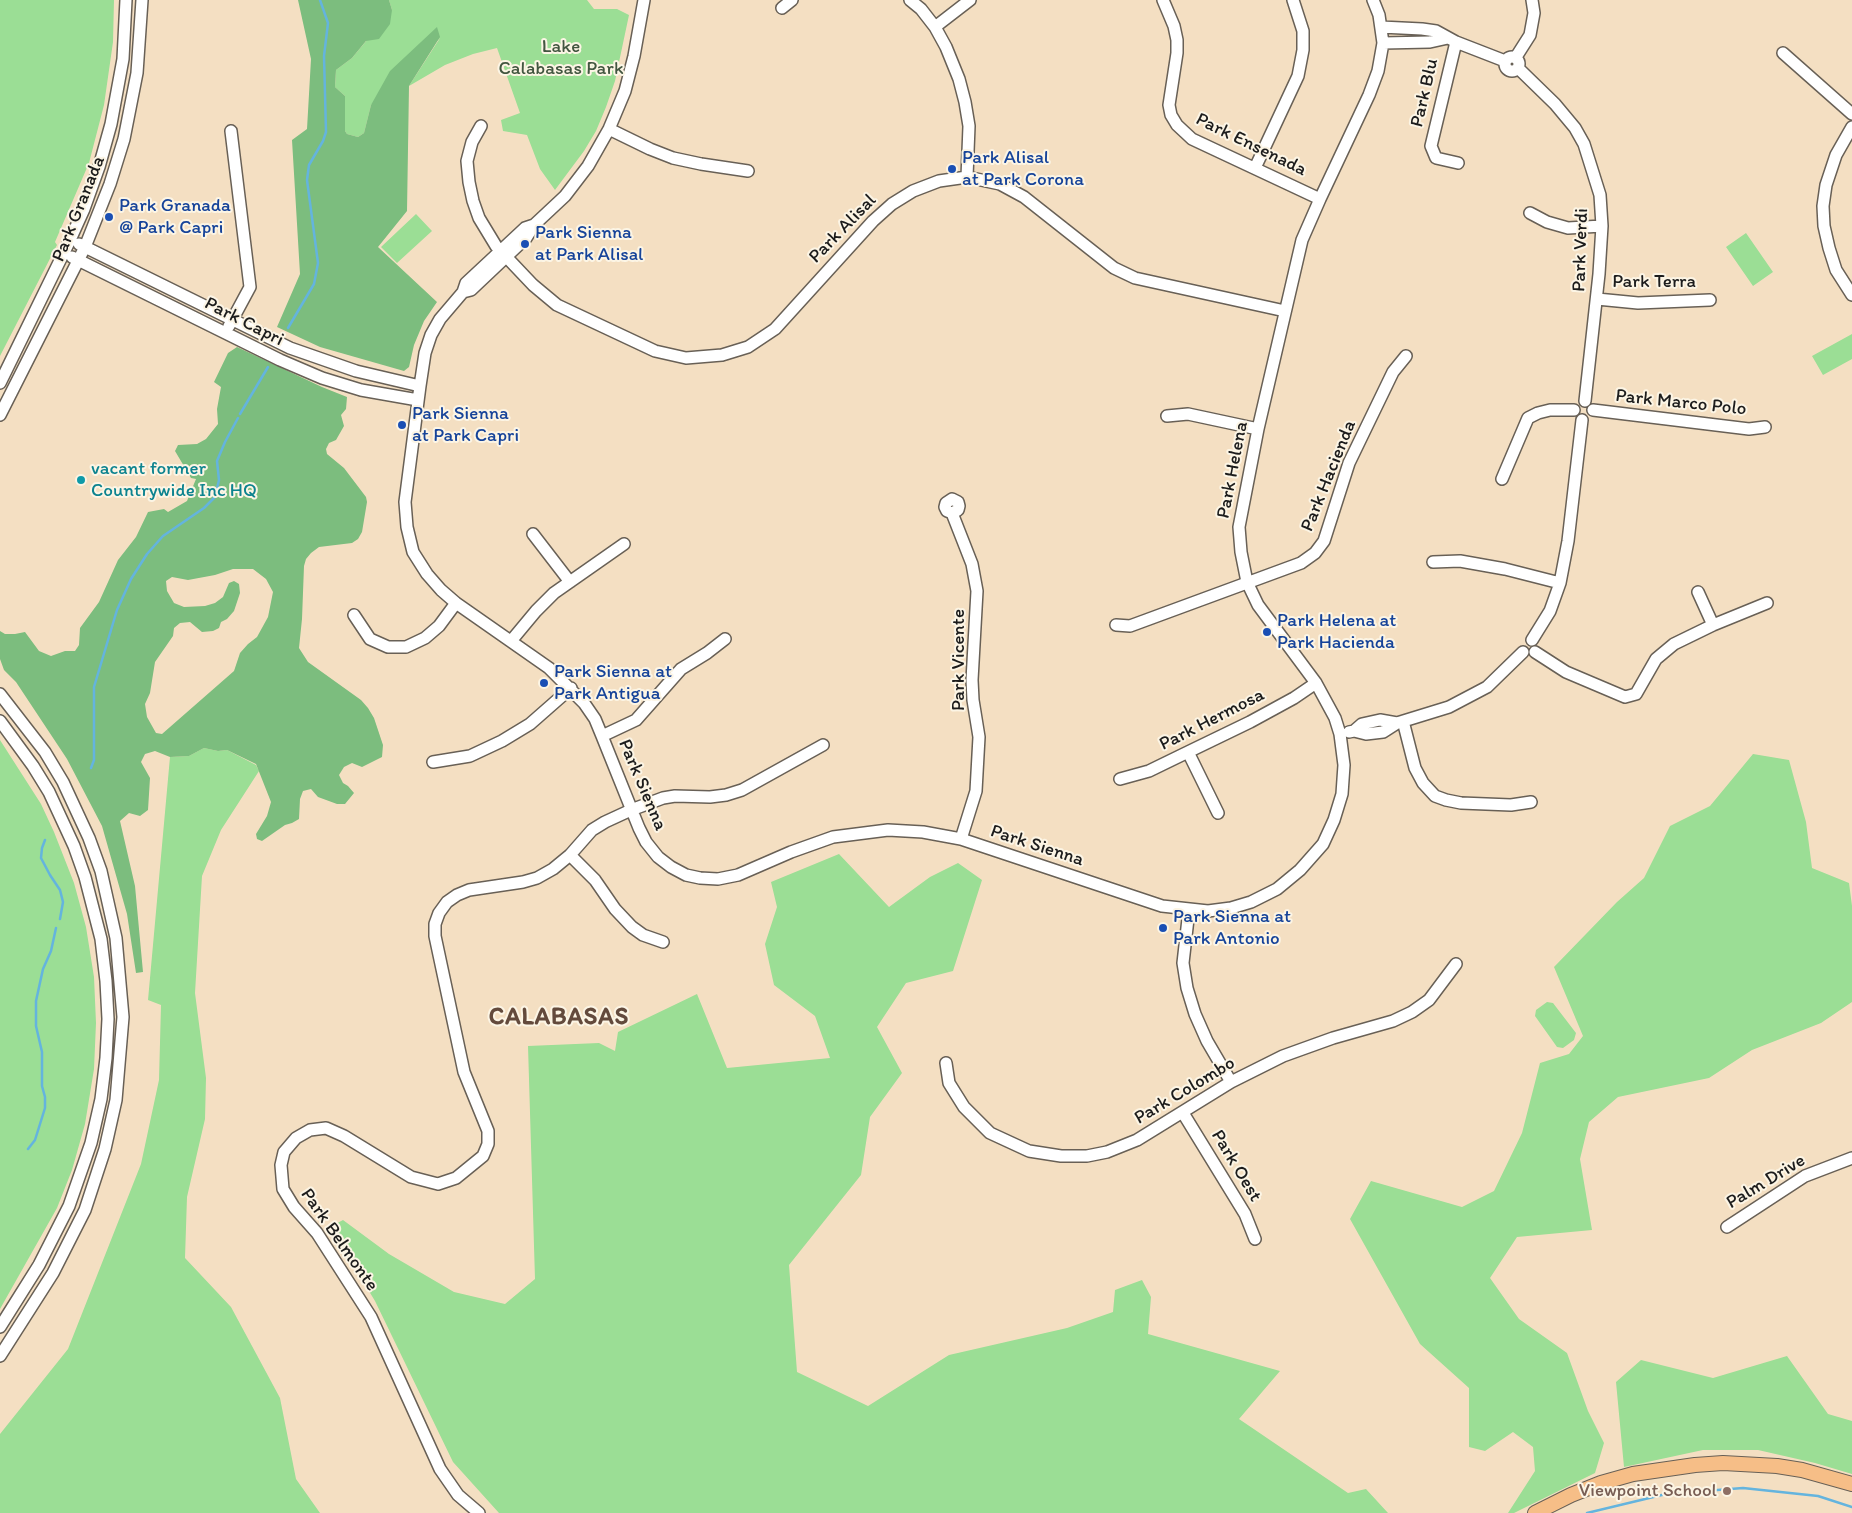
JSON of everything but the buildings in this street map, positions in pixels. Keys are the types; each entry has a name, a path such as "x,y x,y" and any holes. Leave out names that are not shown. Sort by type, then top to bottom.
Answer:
{"main road":[{"path":"1535,1513 1571,1495 1633,1474 1695,1465 1723,1463 1777,1466 1802,1470 1852,1484"}],"street":[{"name":"Park Granada","path":"0,383 22,342 70,240 84,209 99,167 111,124 122,59 126,0"},
{"name":"Park Granada","path":"0,415 85,247 110,184 124,139 137,73 142,0"},
{"name":"Park Sienna","path":"644,0 634,56 625,91 609,129 588,166 565,196 534,225 526,238 503,254 471,290 463,292 440,319 431,335 425,353 405,502 407,527 413,552 427,574 456,603 549,668 584,703 602,736 631,810 646,842 658,857 686,875 718,879 738,874 812,844 856,833 888,830 923,832 961,839 1162,906 1208,911 1231,908 1252,902"},
{"path":"782,8 792,0"},
{"path":"910,0 921,9 936,27 946,46 965,102 969,126 967,177"},
{"path":"936,27 970,0"},
{"name":"Park Ensenada","path":"1162,0 1174,26 1177,40 1169,105 1171,115 1183,132 1192,139 1320,199"},
{"path":"1255,168 1298,76 1303,30 1293,0"},
{"name":"Park Helena","path":"1252,902 1285,883 1300,870 1323,844 1334,820 1342,794 1344,765 1340,734 1329,705 1316,683 1258,605 1247,582 1240,552 1239,527 1258,429 1302,240 1369,95 1378,70 1383,42 1381,27 1373,0"},
{"path":"1513,62 1530,35 1534,13 1532,0"},
{"name":"Park Verdi","path":"1381,27 1436,31 1452,40 1513,62 1555,104 1575,128 1584,144 1600,196 1602,226 1589,406"},
{"path":"1383,42 1452,40"},
{"name":"Park Blu","path":"1452,40 1431,146 1436,158 1458,163"},
{"path":"1784,54 1852,114"},
{"name":"Park Alisal","path":"481,126 472,142 467,160 469,182 473,201 480,218 487,232 503,254 533,284 557,304 655,351 686,358 722,355 748,347 775,329 873,221 892,204 913,190 939,180 967,177 1000,184 1024,197 1114,268 1134,278 1285,311"},
{"path":"1852,127 1836,154 1826,185 1824,206 1824,226 1829,248 1836,270 1852,295"},
{"path":"609,129 650,149 674,158 748,171"},
{"path":"226,332 250,287 230,131"},
{"path":"1530,213 1547,222 1568,228 1602,226"},
{"name":"Park Capri","path":"70,240 290,348 356,371 420,386"},
{"name":"Park Capri","path":"64,253 280,360 322,378 361,390 418,400"},
{"name":"Park Terra","path":"1597,299 1638,303 1710,300"},
{"name":"Park Hacienda","path":"1116,624 1130,626 1301,563 1315,553 1324,541 1349,464 1393,372 1406,356"},
{"path":"1578,402 1589,406 1591,416 1582,420 1577,418 1574,410 1578,402"},
{"name":"Park Marco Polo","path":"1589,406 1749,429 1765,427"},
{"path":"1502,479 1528,418 1550,410 1574,410"},
{"path":"1167,416 1188,414 1258,429"},
{"path":"1340,734 1354,731 1366,734 1376,727 1383,732 1400,722 1450,707 1487,687 1530,648 1550,612 1560,583 1568,541 1582,420"},
{"name":"Park Vicente","path":"952,513 972,564 977,592 972,680 972,700 979,737 976,791 961,839"},
{"path":"533,534 570,582"},
{"path":"511,641 554,593 624,544"},
{"path":"1433,562 1460,561 1505,569 1560,583"},
{"path":"1698,592 1712,625"},
{"path":"354,615 370,639 388,647 406,647 426,638 439,626 456,603"},
{"path":"1530,648 1566,672 1625,697 1636,694 1656,659 1674,644 1712,625 1768,603"},
{"path":"602,736 636,720 681,669 725,640"},
{"name":"Park Hermosa","path":"1120,779 1149,771 1250,722 1294,698 1316,683"},
{"path":"432,762 470,756 502,741 530,724 571,688"},
{"path":"0,694 46,752 64,782 89,838 101,871 116,938 123,1017 116,1100 105,1149 85,1210 53,1273 0,1356"},
{"path":"0,721 33,766 49,792 74,846 85,877 100,939 106,981 108,1019 101,1099 91,1143 70,1206 39,1265 0,1327"},
{"path":"1400,722 1415,768 1423,783 1435,796 1461,803 1511,805 1531,802"},
{"name":"Park Belmonte","path":"479,1513 458,1495 440,1469 371,1317 317,1233 294,1207 283,1189 281,1166 284,1152 296,1138 310,1130 326,1128 344,1136 411,1177 438,1184 456,1178 483,1156 488,1144 488,1131 464,1072 435,936 438,912 446,902 469,890 523,882 554,870 592,830 631,810 669,797 710,797 742,790 823,745"},
{"path":"1188,752 1218,813"},
{"path":"570,855 595,880 615,909 632,927 643,935 663,942"},
{"path":"1189,910 1184,963 1187,988 1195,1014 1207,1041 1231,1082"},
{"name":"Park Colombo","path":"946,1063 949,1083 964,1107 990,1133 1029,1151 1061,1156 1087,1156 1107,1152 1136,1140 1231,1082 1283,1056 1333,1038 1393,1021 1412,1012 1429,1000 1456,964"},
{"name":"Park Oest","path":"1183,1113 1245,1214 1255,1239"},
{"name":"Palm Drive","path":"1727,1226 1805,1176 1852,1158"}],"green space":[{"path":"0,0 114,0 113,42 104,105 89,163 55,242 57,245 0,356"},
{"path":"298,0 389,0 392,10 390,24 379,39 366,41 352,58 336,70 335,87 345,96 345,131 347,134 358,137 364,133 371,105 390,71 437,27 440,37 409,86 407,211 378,247 437,302 424,321 414,345 409,367 404,371 320,347 277,327 300,274 292,140 307,129 311,59"},
{"name":"Lake Calabasas Park","path":"389,0 587,0 594,9 617,9 629,15 615,81 596,131 584,151 555,190 540,169 527,135 503,131 501,120 520,113 497,48 473,54 445,65 409,86 440,38 371,105 364,133 358,137 347,134 345,131 345,96 335,87 336,70 352,58 392,10"},
{"path":"416,214 432,231 397,263 381,247"},
{"path":"1746,233 1773,272 1753,286 1726,247"},
{"path":"1852,334 1852,359 1823,375 1812,356"},
{"path":"237,347 347,397 346,409 341,415 344,426 336,440 329,443 326,449 327,454 344,468 366,497 367,502 362,532 358,539 352,543 319,547 306,559 299,648 308,662 361,700 368,708 374,718 383,745 382,757 362,767 352,763 344,767 339,775 343,783 354,793 345,804 337,804 318,797 311,789 303,791 300,799 299,819 285,825 262,841 257,839 256,834 267,816 271,802 256,764 227,750 218,751 204,748 189,756 170,757 155,751 145,754 141,762 150,778 148,810 140,816 129,813 120,821 135,886 143,972 136,973 127,914 102,826 67,759 16,682 4,670 0,659 0,631 5,634 25,632 39,651 51,656 65,651 75,651 79,645 80,628 99,602 118,560 136,537 148,512 164,509 168,512 187,501 196,479 191,478 175,451 178,445 197,444 206,439 218,424 217,409 221,387 214,382 228,353","holes":["233,569 253,569 266,579 273,592 268,617 257,637 240,653 234,671 162,734 156,733 147,717 145,704 150,693 155,662 173,636 174,628 180,623 190,622 202,632 213,631 219,628 221,622 227,619 234,611 240,593 239,584 234,581 229,583 223,597 215,603 205,606 184,607 174,603 167,591 166,581 172,577 188,580 215,575"]},
{"path":"0,740 41,804 74,883 86,927 94,977 96,1023 94,1069 85,1124 72,1170 57,1208 0,1309"},
{"path":"204,748 218,751 227,750 256,765 259,771 221,830 202,876 195,993 206,1078 205,1119 187,1197 185,1258 231,1307 280,1398 296,1479 320,1513 0,1513 0,1434 68,1349 141,1164 159,1080 161,1005 148,1000 170,757 189,756"},
{"path":"1753,754 1789,760 1806,822 1812,868 1849,883 1852,906 1852,1002 1821,1023 1752,1050 1709,1078 1618,1097 1589,1122 1580,1159 1592,1230 1517,1237 1490,1278 1519,1319 1567,1353 1588,1411 1604,1443 1595,1473 1514,1513 1508,1513 1535,1471 1533,1447 1513,1432 1485,1451 1469,1447 1469,1388 1420,1344 1350,1219 1371,1181 1462,1207 1494,1191 1522,1133 1540,1063 1569,1054 1583,1036 1554,967 1617,902 1644,878 1670,826 1710,806"},
{"path":"839,854 889,907 930,877 958,863 982,880 953,971 906,983 877,1027 902,1073 870,1117 861,1175 789,1265 797,1372 868,1406 949,1355 1067,1328 1113,1312 1115,1290 1142,1280 1151,1297 1148,1334 1280,1371 1239,1419 1348,1493 1366,1489 1388,1513 499,1513 453,1462 375,1301 330,1227 343,1220 389,1254 454,1292 505,1304 535,1279 528,1046 599,1043 615,1051 618,1032 697,994 727,1068 830,1058 815,1016 774,985 765,944 777,907 771,882"},
{"path":"1547,1002 1553,1003 1576,1033 1574,1040 1563,1048 1557,1047 1535,1016 1536,1010"},
{"path":"1787,1356 1828,1414 1852,1421 1852,1474 1815,1463 1758,1450 1703,1450 1624,1467 1616,1382 1641,1360 1713,1378"}],"waterway":[{"path":"288,328 314,284 318,263 307,180 309,165 326,132 324,56 328,23 320,0"},
{"path":"240,414 268,367"},
{"path":"91,768 94,760 94,687 117,610 131,579 147,554 163,536 204,508 215,497 219,480 217,461 238,418"},
{"path":"45,840 41,858 60,890 63,902 60,919"},
{"path":"28,1149 35,1140 45,1108 42,1086 42,1052 36,1026 36,1001 43,969 51,951 56,928"},
{"path":"1587,1513 1666,1494 1743,1488 1818,1496 1852,1507"}],"place":[{"name":"Park Alisal at Park Corona","path":"952,169"},
{"name":"Park Granada @ Park Capri","path":"109,217"},
{"name":"Park Sienna at Park Alisal","path":"525,244"},
{"name":"Park Sienna at Park Capri","path":"402,425"},
{"name":"vacant former Countrywide Inc HQ","path":"81,480"},
{"name":"Park Helena at Park Hacienda","path":"1267,632"},
{"name":"Park Sienna at Park Antigua","path":"544,683"},
{"name":"Park Sienna at Park Antonio","path":"1163,928"},
{"name":"Viewpoint School","path":"1727,1491"}],"district":[{"name":"CALABASAS","path":"559,1018"}]}
